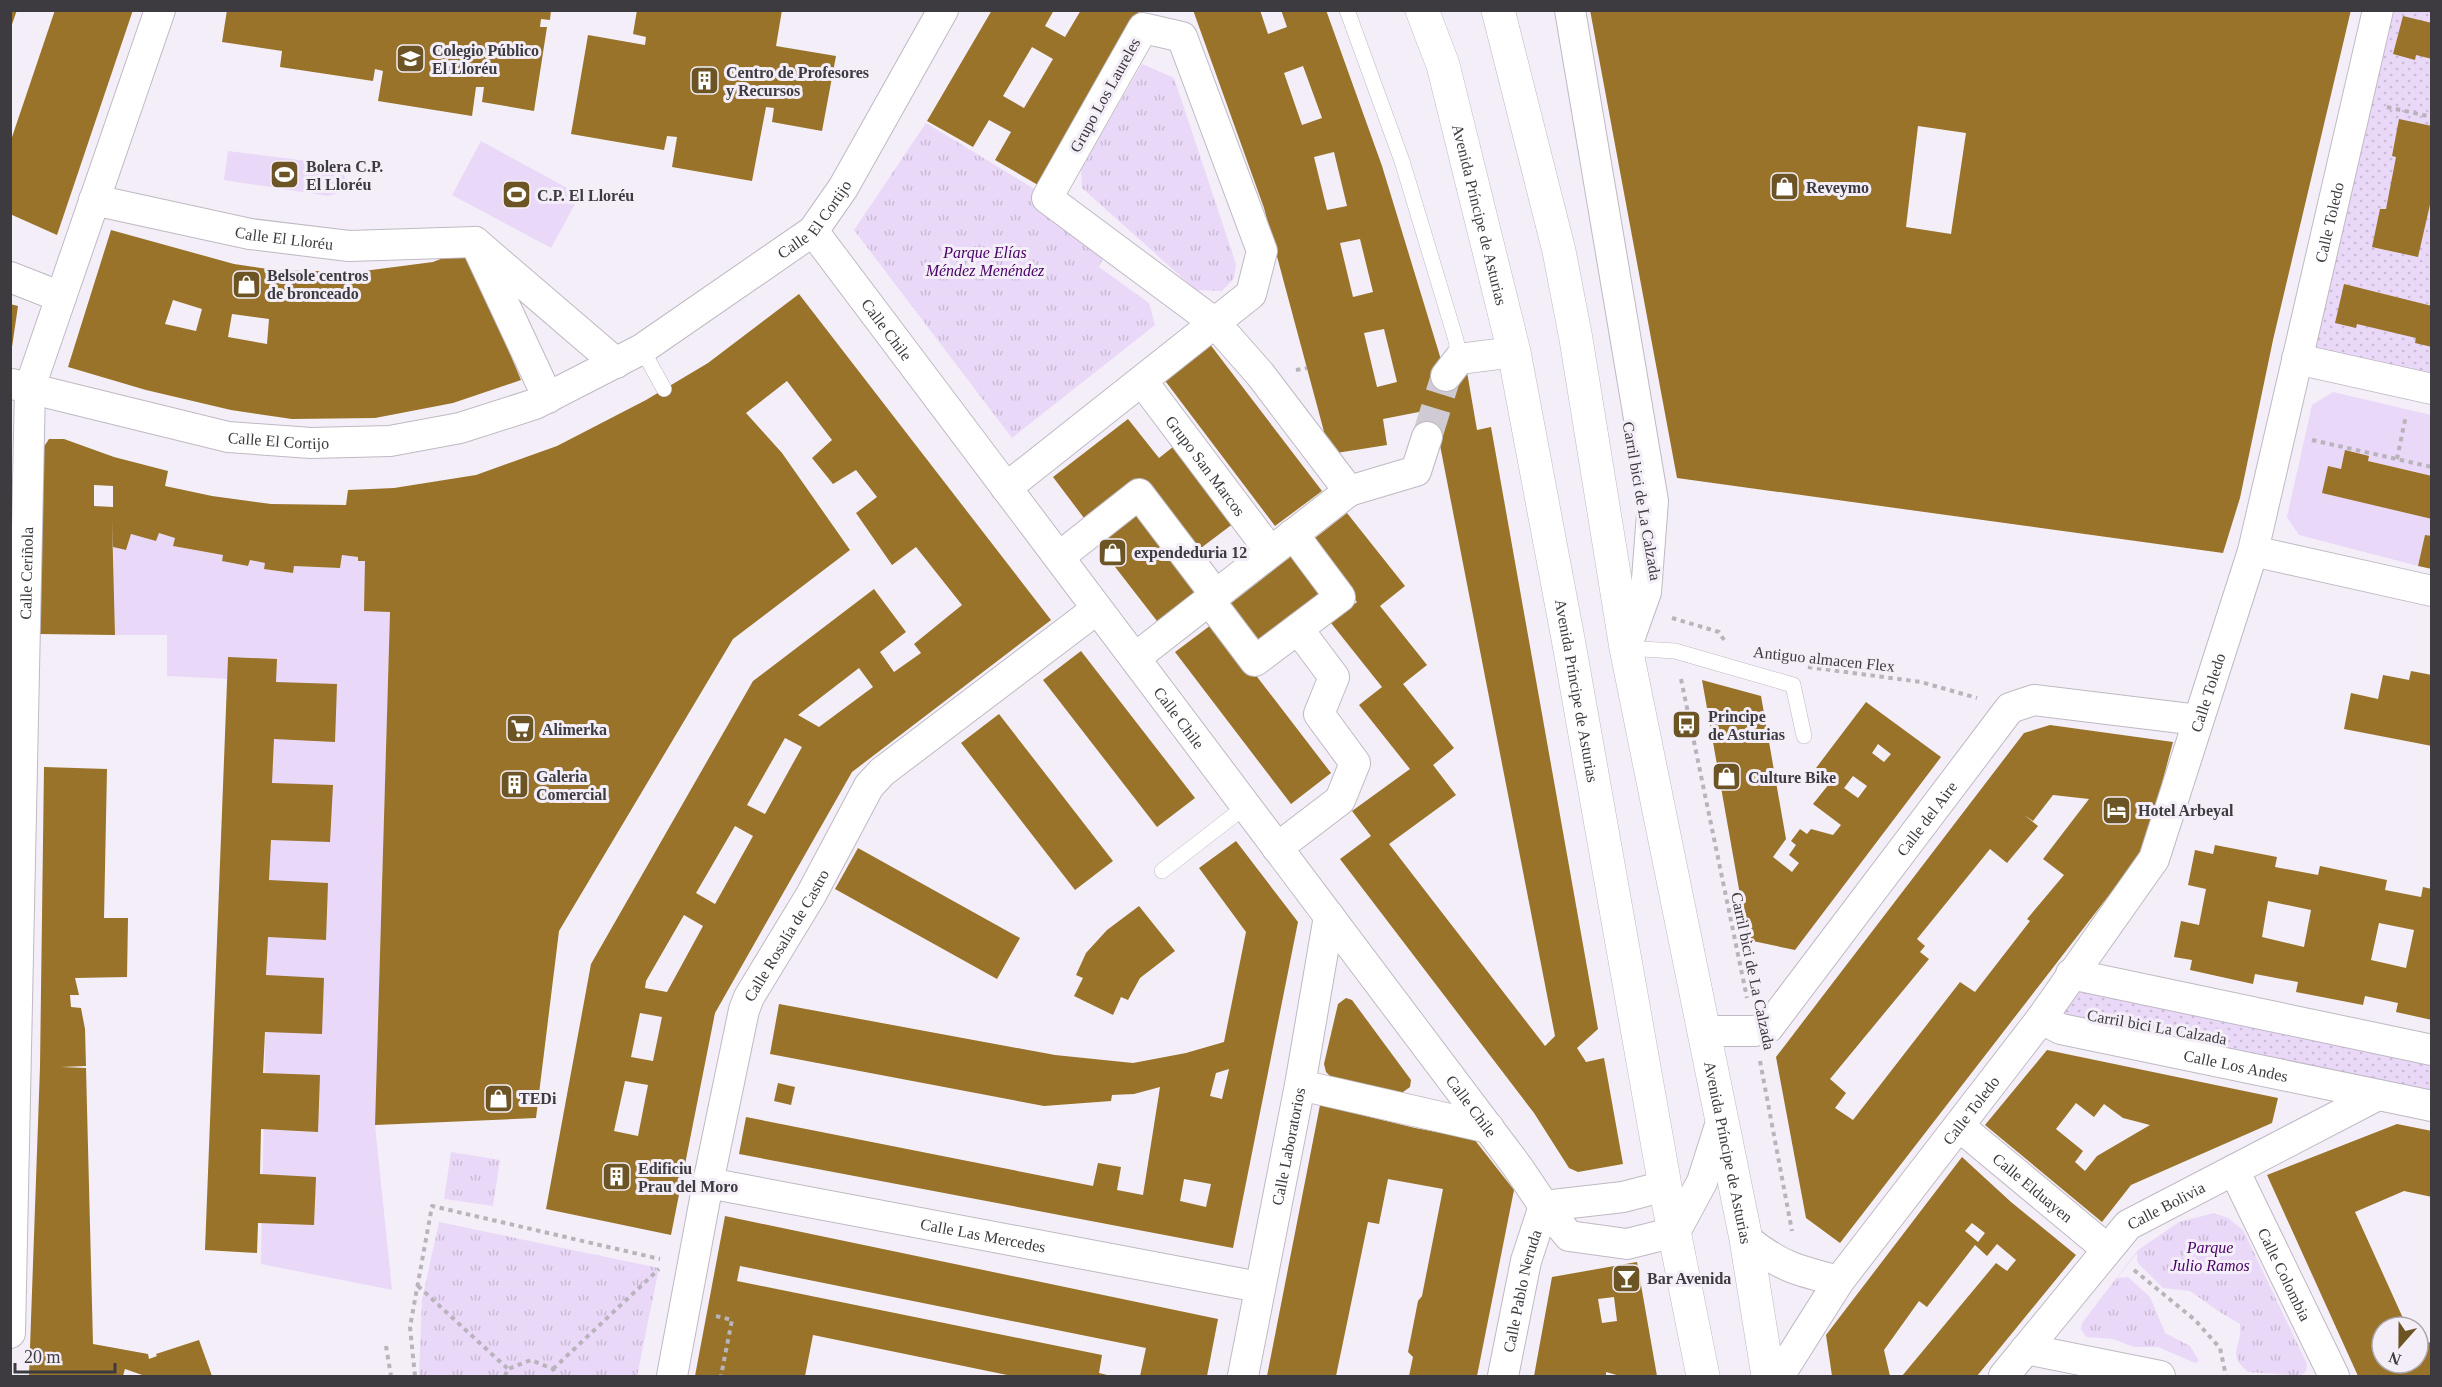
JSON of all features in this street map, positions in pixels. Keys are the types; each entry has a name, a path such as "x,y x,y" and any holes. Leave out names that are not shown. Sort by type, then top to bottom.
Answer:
{"highway":[{"name":"Avenida Príncipe de Asturias","path":"1422,10 1443,65 1514,352 1569,644 1665,1186 1703,1377"},
{"name":"Avenida Príncipe de Asturias","path":"1498,10 1559,251 1576,339 1626,648 1746,1239 1768,1377"}],"street":[{"path":"20,385 61,297 160,10"},
{"name":"Calle El Cortijo","path":"20,385 115,411 228,437 311,443 390,441 460,428 548,398 642,349 813,231 843,188 943,10"},
{"path":"1570,10 1653,501 1646,592 1626,648"},
{"name":"Calle Toledo","path":"1779,1377 1839,1281 2041,1019 2154,859 2253,551 2378,10"},
{"name":"Grupo Los Laureles","path":"1006,488 1142,381 1215,323 1251,294 1262,251 1182,37 1143,28 1047,198 1215,323 1260,374 1348,491"},
{"name":"Calle El Lloréu","path":"94,200 250,234 349,246 475,242"},
{"name":"Calle Chile","path":"813,231 1489,1128 1544,1206 1569,1236 1628,1244 1675,1232"},
{"path":"475,242 616,363"},
{"path":"475,242 548,398"},
{"path":"10,277 61,297"},
{"path":"1453,367 1514,352"},
{"path":"2297,359 2432,389"},
{"name":"Grupo San Marcos","path":"1059,557 1139,494 1255,661 1340,597 1282,542 1142,381"},
{"name":"Calle Ceriñola","path":"10,1333 20,385"},
{"path":"1135,658 1348,491 1416,471 1427,437"},
{"path":"2253,551 2432,591"},
{"name":"Calle Rosalía de Castro","path":"672,1377 685,1310 680,1264 708,1183 744,1010 749,997 811,894 869,786 882,771 1097,609"},
{"path":"1277,848 1340,800 1355,763 1319,714 1334,677 1298,629"},
{"path":"2010,708 2034,700 2198,720"},
{"name":"Calle del Aire","path":"1754,1030 1768,1028 2010,708"},
{"name":"Calle Laboratorios","path":"1243,1377 1300,1085 1329,916"},
{"path":"2071,974 2432,1050"},
{"name":"Calle Los Andes","path":"2041,1019 2061,1029 2432,1106"},
{"path":"1703,1031 1754,1030"},
{"path":"1300,1085 1489,1128"},
{"name":"Calle Bolivia","path":"2004,1377 2128,1225 2378,1095"},
{"path":"1675,1232 1702,1182 1721,1122"},
{"name":"Calle Elduayen","path":"1959,1126 2107,1249"},
{"name":"Calle Colombia","path":"2234,1170 2334,1377"},
{"name":"Calle Las Mercedes","path":"708,1183 1259,1287"},
{"path":"1544,1206 1623,1197 1665,1186"},
{"name":"Calle Pablo Neruda","path":"1503,1377 1526,1261 1544,1206"},
{"path":"1746,1239 1770,1259 1800,1271 1839,1281"},
{"path":"2026,1349 2160,1377"}],"lane":[{"path":"1347,10 1402,161 1456,340 1453,367"},
{"path":"642,349 664,389"},
{"path":"1626,648 1676,651 1793,686 1804,736"},
{"path":"1162,871 1246,806"}],"path":[{"path":"2357,101 2432,117"},
{"path":"2397,459 2408,409"},
{"path":"2280,433 2432,467"},
{"path":"1664,615 1719,632 1725,642"},
{"name":"Carril bici de La Calzada","path":"1676,651 1754,1030 1800,1271"},
{"name":"Antiguo almacen Flex","path":"1805,666 1921,682 2010,708"},
{"path":"415,1377 410,1328 432,1206 680,1264"},
{"path":"2107,1249 2195,1320 2220,1348 2226,1377"},
{"path":"553,1369 680,1264"},
{"path":"417,1286 508,1369"},
{"path":"685,1310 732,1320 721,1377"},
{"path":"386,1346 391,1377"},
{"path":"505,1377 508,1369 531,1359 553,1369 556,1377"}],"green space":[{"path":"2378,11 2431,11 2431,389 2297,359"},
{"path":"1142,64 1174,78 1236,264 1234,278 1222,291 1196,290 1082,188 1081,169"},
{"name":"Parque Elías Méndez Menéndez","path":"926,123 1041,193 1106,253 1099,267 1149,303 1155,325 1012,438 854,230"},
{"name":"C.P. El Lloréu","path":"481,141 580,195 551,248 452,195"},
{"name":"Bolera C.P. El Lloréu","path":"228,151 331,164 342,169 346,181 341,192 328,196 224,180"},
{"path":"2333,392 2431,415 2431,536 2425,535 2418,566 2299,535 2287,517 2312,405"},
{"path":"159,533 175,538 173,546 223,555 222,561 247,566 250,560 265,563 265,569 292,573 294,566 340,568 342,555 358,557 358,561 365,561 390,612 375,1125 392,1290 261,1264 272,681 167,676 167,635 115,635 113,547 126,550 131,534 156,541"},
{"path":"2071,974 2431,1050 2431,1106 2041,1019"},
{"path":"451,1152 500,1160 493,1206 444,1199"},
{"name":"Parque Julio Ramos","path":"2214,1213 2228,1218 2243,1230 2307,1364 2306,1371 2301,1376 2248,1372 2237,1360 2236,1355 2240,1324 2190,1291 2163,1288 2139,1264 2137,1253 2117,1278 2128,1277 2150,1297 2165,1333 2190,1346 2199,1361 2195,1363 2158,1347 2134,1347 2113,1339 2086,1337 2081,1329 2082,1323 2138,1250 2179,1222"},
{"path":"439,1222 659,1268 637,1376 419,1376 422,1300"}],"building":[{"path":"10,10 17,10 11,27 10,27"},
{"path":"55,10 133,10 57,235 10,214 10,143"},
{"name":"Colegio Público El Lloréu","path":"227,10 551,10 550,20 541,19 540,27 547,27 534,111 482,102 484,87 476,87 472,116 378,101 383,71 375,69 373,81 280,67 282,51 222,42"},
{"name":"Centro de Profesores y Recursos","path":"637,10 782,10 776,46 836,56 822,131 772,122 774,108 766,107 752,181 672,167 677,137 667,136 664,150 571,134 588,35 645,45 646,37 633,34"},
{"path":"992,10 1054,10 1045,26 1065,37 1081,10 1140,10 1038,185 995,160 1011,132 989,120 973,147 927,121","holes":["1032,47 1053,59 1024,108 1003,96"]},
{"path":"1193,10 1260,10 1268,34 1287,27 1281,10 1326,10 1382,166 1446,376 1467,372 1477,430 1491,427 1598,1029 1577,1048 1586,1062 1604,1058 1623,1164 1578,1172 1569,1168 1534,1113 1340,859 1371,836 1352,811 1410,769 1359,705 1382,687 1331,623 1357,602 1310,542 1347,513 1405,586 1380,606 1427,665 1403,684 1454,748 1433,765 1456,795 1389,844 1545,1046 1555,1036 1438,435 1427,437 1424,411 1383,419 1387,445 1330,454 1264,208","holes":["1303,66 1322,118 1302,125 1284,73","1334,152 1347,206 1327,210 1314,157","1360,239 1373,292 1353,297 1340,243","1384,329 1397,382 1377,387 1364,333"]},
{"path":"1590,10 2351,10 2273,340 2240,498 2223,553 1677,478","holes":["1918,126 1966,133 1951,234 1906,227"]},
{"path":"2403,16 2432,23 2432,59 2416,55 2415,60 2393,54"},
{"path":"2399,119 2432,126 2432,196 2418,257 2372,247 2380,209 2386,209 2396,157 2392,156"},
{"path":"111,230 234,264 275,270 356,272 433,262 466,249 521,380 453,403 375,418 292,419 231,410 146,390 68,367","holes":["173,300 202,309 196,331 165,324","232,314 269,319 267,344 228,337"]},
{"path":"2344,284 2432,306 2432,347 2415,343 2416,338 2357,324 2356,328 2335,323"},
{"path":"799,294 1051,620 852,772 715,1013 671,1235 546,1209 591,964 753,681 874,589 906,632 880,652 894,672 921,653 914,644 962,605 916,547 892,565 856,513 877,497 856,470 833,484 812,458 832,440 787,381 746,413 782,453 850,550 733,639 559,931 536,1118 375,1125 390,612 364,611 365,561 358,561 358,557 342,555 340,568 294,566 293,573 264,569 265,563 250,560 248,566 222,561 223,555 173,546 175,538 159,533 156,541 131,534 126,550 113,547 112,519 115,635 39,634 43,448 49,439 64,439 114,457 168,471 165,486 212,496 271,504 346,505 348,490 394,488 476,475 557,446 646,400 708,363","holes":["94,485 113,486 113,507 94,506","859,668 873,687 819,727 798,715","785,738 802,747 765,814 747,805","735,826 753,836 715,904 696,893","684,915 703,926 667,992 645,988 646,981","640,1013 662,1017 653,1061 631,1057","625,1081 648,1085 638,1136 614,1131"]},
{"path":"10,304 18,306 12,347 10,347"},
{"path":"1209,343 1322,491 1275,526 1163,378"},
{"path":"1128,419 1159,458 1178,443 1238,520 1193,554 1138,483 1087,522 1053,477"},
{"path":"2345,450 2369,456 2368,461 2432,476 2432,519 2322,493 2328,466 2341,469"},
{"path":"1139,507 1200,588 1157,621 1095,541"},
{"path":"2425,535 2432,536 2432,569 2418,566"},
{"path":"1298,551 1327,589 1254,646 1225,608"},
{"path":"1215,622 1331,773 1291,804 1175,652"},
{"path":"1081,651 1195,798 1157,827 1043,680"},
{"path":"228,657 277,659 276,682 337,684 335,742 274,739 272,783 333,785 330,842 271,840 269,880 328,883 326,940 268,937 266,975 324,978 322,1034 265,1032 263,1073 320,1075 318,1132 261,1129 260,1174 316,1177 314,1225 258,1223 257,1253 205,1250"},
{"path":"2411,671 2432,675 2432,746 2344,729 2351,693 2378,699 2383,675 2409,680"},
{"path":"1702,680 1761,696 1786,839 1773,857 1792,872 1799,863 1789,855 1796,845 1791,841 1800,829 1807,834 1811,829 1833,835 1841,825 1813,804 1833,779 1816,768 1866,702 1941,757 1795,950 1748,940","holes":["1878,744 1891,754 1884,762 1872,753","1853,776 1867,786 1858,798 1844,788"]},
{"path":"999,714 1113,861 1075,890 961,743"},
{"path":"2050,725 2173,742 2144,850 1840,1243 1806,1218 1776,1057 2024,733","holes":["2053,795 2089,799 2043,859 2064,875 2027,919 2030,921 1975,992 1960,982 1853,1120 1835,1108 1846,1093 1830,1079 1929,959 1920,952 1925,946 1917,939 1990,849 2007,863 2038,826 2024,815 2033,821"]},
{"path":"44,767 107,769 104,918 128,918 127,977 75,978 79,995 70,995 71,1007 81,1008 85,1029 86,1066 61,1067 86,1068 93,1344 148,1354 149,1359 157,1356 156,1354 199,1340 212,1376 145,1376 125,1369 123,1376 29,1376 40,1067"},
{"path":"1236,841 1298,922 1233,1248 739,1154 746,1117 1093,1186 1098,1163 1121,1167 1117,1190 1143,1195 1160,1087 1134,1094 1112,1095 1111,1101 1044,1106 770,1054 779,1004 1055,1055 1133,1063 1186,1053 1224,1042 1246,932 1199,868","holes":["1229,1069 1222,1099 1210,1096 1216,1073","1184,1179 1211,1184 1206,1207 1180,1201"]},
{"path":"2215,845 2277,857 2275,867 2318,875 2320,866 2387,880 2385,890 2421,897 2423,887 2432,889 2432,1020 2396,1012 2398,1003 2365,996 2363,1005 2296,992 2298,982 2255,974 2253,984 2190,970 2192,960 2174,957 2181,921 2199,925 2206,889 2188,885 2195,850 2213,854","holes":["2268,901 2311,910 2304,947 2262,937","2379,923 2414,930 2406,968 2371,960"]},
{"path":"858,848 1020,938 997,979 835,889"},
{"path":"1139,906 1175,951 1140,978 1128,1000 1121,997 1113,1015 1074,996 1083,978 1076,975 1086,953 1107,930"},
{"path":"1346,998 1352,1000 1411,1080 1410,1087 1403,1092 1393,1092 1332,1078 1326,1072 1324,1064 1338,1004"},
{"path":"2047,1050 2278,1098 2272,1123 2131,1185 2102,1222 1985,1125","holes":["2076,1103 2094,1117 2104,1104 2123,1118 2150,1125 2097,1156 2085,1171 2075,1162 2083,1151 2056,1129"]},
{"path":"778,1083 795,1087 791,1105 774,1101"},
{"path":"1320,1105 1415,1128 1474,1139 1514,1190 1477,1376 1409,1376 1413,1357 1408,1352 1418,1301 1422,1296 1443,1189 1388,1179 1379,1224 1368,1222 1336,1376 1267,1376"},
{"path":"2397,1124 2432,1131 2432,1197 2404,1191 2355,1212 2402,1315 2370,1315 2370,1375 2430,1375 2430,1343 2432,1343 2432,1376 2358,1376 2267,1175"},
{"path":"1962,1157 2011,1202 2076,1255 1977,1376 1902,1376 1996,1263 2007,1271 2016,1260 1997,1244 1987,1256 1975,1245 1927,1307 1919,1301 1884,1350 1890,1376 1832,1376 1826,1335","holes":["1972,1223 1985,1233 1978,1242 1965,1231"]},
{"path":"725,1216 1218,1319 1207,1376 1140,1376 1146,1348 740,1266 737,1281 1102,1355 1099,1373 1111,1376 1012,1376 813,1335 805,1376 695,1376"},
{"path":"1637,1262 1657,1376 1620,1376 1606,1372 1606,1376 1534,1376 1552,1277","holes":["1614,1297 1617,1321 1602,1323 1598,1299"]}],"tunnel":[{"path":"1427,437 1446,376"}],"place":[{"name":"Colegio Público El Lloréu","path":"411,59"},
{"name":"Centro de Profesores y Recursos","path":"705,81"},
{"name":"Bolera C.P. El Lloréu","path":"285,175"},
{"name":"Reveymo","path":"1785,187"},
{"name":"C.P. El Lloréu","path":"516,195"},
{"name":"Belsole centros de bronceado","path":"246,284"},
{"name":"expendeduria 12","path":"1113,552"},
{"name":"Principe de Asturias","path":"1687,725"},
{"name":"Alimerka","path":"521,729"},
{"name":"Culture Bike","path":"1727,777"},
{"name":"Galeria Comercial","path":"515,785"},
{"name":"Hotel Arbeyal","path":"2117,810"},
{"name":"TEDi","path":"498,1098"},
{"name":"Edificiu Prau del Moro","path":"617,1177"},
{"name":"Bar Avenida","path":"1626,1278"}]}
